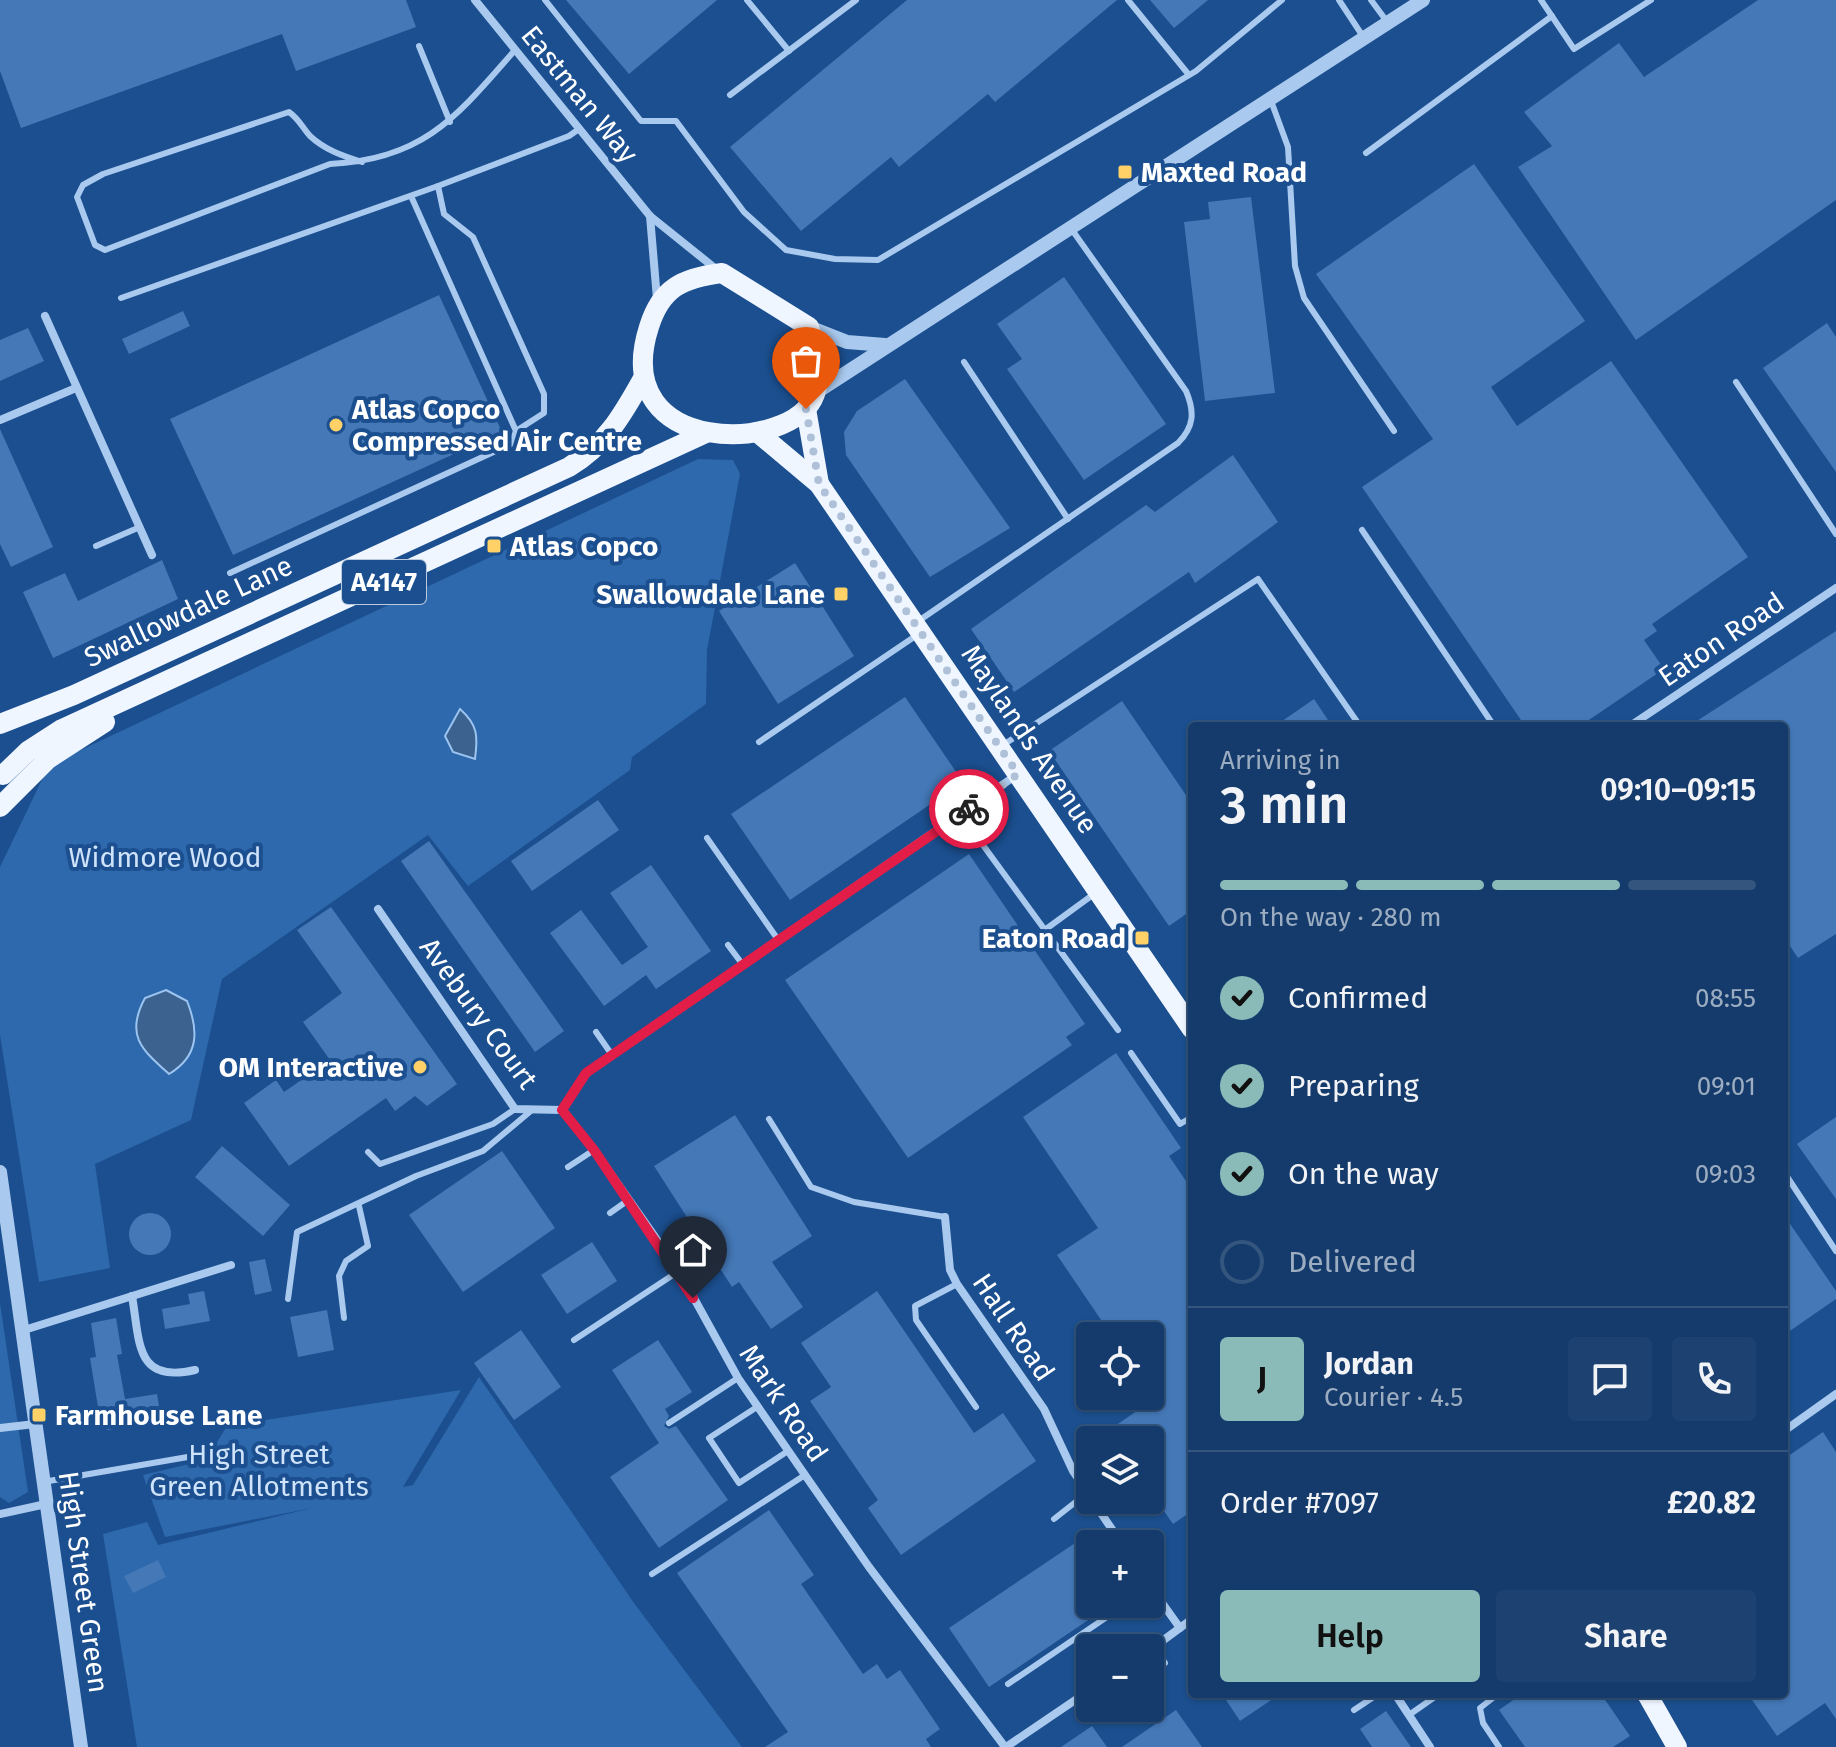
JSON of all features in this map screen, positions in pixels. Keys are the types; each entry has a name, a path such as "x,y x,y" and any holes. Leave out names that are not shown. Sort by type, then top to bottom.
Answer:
{"main road":[{"path":"722,273 809,327 817,359 810,401 785,424 757,432 706,433 666,417 642,380 645,340 657,302 673,288 702,276 722,273"},
{"name":"Swallowdale Lane","path":"0,724 74,695 569,467 592,454 618,424 642,380"},
{"name":"Maylands Avenue","path":"810,401 819,484"},
{"name":"Maylands Avenue","path":"757,432 819,484 1188,1020"},
{"name":"Swallowdale Lane","path":"2,768 53,734 706,433"},
{"name":"Swallowdale Lane","path":"0,806 62,748 206,664"},
{"name":"Swallowdale Lane","path":"0,704 38,706 74,695"},
{"path":"0,806 2,768"},
{"path":"1649,1698 1677,1747"}],"street":[{"name":"Eastman Way","path":"475,0 650,216 722,273"},
{"path":"810,401 885,345 1423,0"},
{"path":"650,216 657,302"},
{"path":"45,316 152,555"},
{"path":"809,327 847,342 885,345"},
{"path":"0,420 76,388"},
{"name":"Eaton Road","path":"1636,722 1836,588"},
{"path":"562,1110 586,1073 1018,774"},
{"name":"Avebury Court","path":"378,909 515,1109 535,1107 562,1110"},
{"name":"Mark Road","path":"562,1110 679,1271 757,1407 869,1567 1005,1747"},
{"name":"High Street Green","path":"0,1172 81,1747"},
{"name":"Hall Road","path":"945,1217 950,1270 957,1284 1044,1409 1076,1475"},
{"path":"21,1331 231,1265"},
{"path":"132,1296 143,1357 149,1366 165,1375 195,1370"},
{"path":"1788,1428 1836,1394"},
{"path":"0,1428 35,1424"},
{"path":"0,1514 46,1504"},
{"path":"1164,1606 1180,1628"},
{"path":"1164,1639 1188,1622"},
{"path":"1398,1698 1430,1747"},
{"path":"1005,1747 1076,1699"}],"lane":[{"path":"545,0 641,121 676,121 744,212 786,250 835,259 878,260 1189,75 1282,0"},
{"path":"747,0 789,51"},
{"path":"730,95 856,0"},
{"path":"1128,0 1189,75"},
{"path":"1339,0 1364,38"},
{"path":"1371,0 1388,23"},
{"path":"1541,0 1574,49 1651,0"},
{"path":"1366,153 1552,16"},
{"path":"419,46 450,122"},
{"path":"362,162 334,153 309,135 299,119 289,112 103,174 83,185 77,197 95,245 105,250 330,164 362,162 425,140 450,122 515,50"},
{"path":"1270,98 1288,147 1295,266 1304,298 1394,431"},
{"path":"121,298 411,196 569,136 579,129"},
{"path":"230,573 511,444 516,431 544,413 546,400 473,237 444,214 438,186"},
{"path":"411,196 516,431"},
{"path":"759,742 1178,443 1189,432 1193,419 1186,391 1070,226"},
{"path":"964,362 1068,519"},
{"path":"1736,382 1836,534"},
{"path":"96,546 140,527"},
{"path":"1362,530 1491,722"},
{"path":"1000,747 1258,579 1357,722"},
{"path":"961,815 1118,1030"},
{"path":"707,838 779,941"},
{"path":"1046,929 1100,890"},
{"path":"728,945 743,965"},
{"path":"596,1032 612,1055"},
{"path":"1131,1053 1180,1124 1188,1119"},
{"path":"288,1299 297,1232 359,1206 416,1176 483,1151 535,1107"},
{"path":"368,1152 380,1164 493,1124 515,1109"},
{"path":"769,1119 811,1187 854,1202 945,1217"},
{"path":"568,1167 594,1150"},
{"path":"1788,1178 1836,1251"},
{"path":"610,1213 627,1201"},
{"path":"344,1318 339,1276 346,1261 368,1246 359,1206"},
{"path":"574,1340 679,1271"},
{"path":"957,1284 915,1306 916,1320 976,1407"},
{"path":"669,1423 738,1378"},
{"path":"757,1407 709,1438 739,1483 788,1451"},
{"path":"43,1482 205,1454"},
{"path":"652,1574 805,1475"},
{"path":"1054,1519 1076,1505"},
{"path":"1008,1684 1105,1618"},
{"path":"1354,1710 1372,1698"},
{"path":"1409,1715 1433,1698"},
{"path":"1493,1698 1480,1708 1483,1723 1499,1747"}],"green space":[{"name":"Widmore Wood","path":"698,459 733,460 740,474 707,650 706,704 632,757 630,770 468,886 428,835 222,979 191,1120 95,1164 110,1268 39,1282 0,1035 0,867 49,765"},
{"path":"0,1303 28,1492 9,1503 0,1497"},
{"name":"High Street Green Allotments","path":"479,1377 634,1603 742,1747 137,1747 103,1534 147,1522 158,1545 312,1508 165,1537 143,1475 206,1460 227,1426 461,1390 403,1487 413,1485"}],"shaded area":[{"path":"460,709 475,731 475,759 453,752 445,736"},
{"path":"166,990 187,1001 194,1033 191,1051 169,1074 144,1049 136,1032 136,1022 145,998"}],"building":[{"path":"0,0 406,0 416,27 296,71 282,34 21,128 0,71"},
{"path":"566,0 717,0 629,74"},
{"path":"907,0 1117,0 995,102 988,94 899,167 891,157 801,231 730,147"},
{"path":"1150,0 1208,0 1174,28"},
{"path":"1758,0 1836,0 1836,200 1636,340 1518,167 1552,146 1524,112 1619,43 1644,77"},
{"path":"1474,164 1585,321 1491,387 1517,426 1611,361 1748,557 1652,624 1657,631 1644,640 1664,669 1586,722 1522,722 1362,487 1433,439 1316,274"},
{"path":"1251,197 1275,393 1205,401 1184,222 1210,219 1208,202"},
{"path":"1064,277 1166,424 1084,480 1007,369 1022,359 997,324"},
{"name":"Atlas Copco Compressed Air Centre","path":"439,295 502,432 233,555 170,419"},
{"path":"183,311 190,326 129,354 122,339"},
{"path":"1827,323 1836,337 1836,472 1763,368"},
{"path":"28,328 44,361 0,381 0,340"},
{"path":"905,379 1010,528 930,577 846,455 844,432 857,411"},
{"path":"0,429 53,547 11,567 0,544"},
{"path":"1233,455 1278,522 1195,583 1189,572 1014,692 971,629 1146,505 1155,512"},
{"path":"162,560 178,599 53,658 23,592 65,573 78,601"},
{"path":"795,563 854,656 778,704 719,611"},
{"path":"1836,631 1836,934 1798,958 1788,943 1788,722 1695,722"},
{"path":"905,697 963,782 790,900 731,814"},
{"path":"1314,699 1328,720 1325,722 1281,722"},
{"path":"1122,701 1188,798 1188,913 1169,926 1049,751"},
{"path":"598,800 619,830 532,891 511,861"},
{"path":"429,841 564,1031 535,1052 401,861"},
{"path":"969,854 1085,1024 1066,1037 1072,1045 908,1158 785,980"},
{"path":"651,865 711,951 656,989 646,975 604,1006 550,933 581,910 622,965 648,947 610,893"},
{"path":"331,907 457,1084 427,1106 415,1096 395,1111 386,1098 289,1166 244,1103 276,1080 284,1092 330,1060 303,1022 342,993 297,930"},
{"path":"1116,1053 1181,1148 1169,1156 1188,1184 1188,1514 1173,1524 1164,1511 1164,1426 1115,1426 1138,1410 1164,1410 1164,1322 1102,1322 1057,1255 1098,1228 1023,1117"},
{"path":"735,1115 812,1236 772,1262 803,1307 771,1329 739,1282 732,1287 654,1166"},
{"path":"1836,1117 1836,1199 1797,1144"},
{"path":"222,1146 290,1205 263,1236 195,1177"},
{"path":"502,1151 555,1228 463,1292 409,1215"},
{"path":"150,1213 165,1219 171,1234 165,1249 150,1255 135,1249 129,1234 135,1219"},
{"path":"1788,1221 1836,1291 1836,1299 1788,1332"},
{"path":"592,1242 617,1281 567,1314 541,1275"},
{"path":"265,1259 272,1291 255,1295 249,1262"},
{"path":"204,1291 210,1321 165,1329 162,1309 190,1304 188,1294"},
{"path":"877,1291 974,1433 1003,1413 1036,1461 901,1555 868,1508 878,1500 810,1401 831,1387 801,1343"},
{"path":"327,1310 334,1350 298,1357 290,1317"},
{"path":"116,1318 122,1354 117,1355 125,1399 157,1394 161,1418 108,1430 90,1421 98,1407 90,1358 96,1357 91,1323"},
{"path":"521,1330 561,1387 514,1420 474,1363"},
{"path":"658,1340 692,1392 665,1409 669,1416 664,1426 669,1429 676,1426 728,1500 659,1548 610,1477 659,1443 612,1370"},
{"path":"1823,1432 1836,1452 1836,1719 1825,1703 1777,1736 1751,1698 1788,1698 1788,1456"},
{"path":"769,1510 814,1575 801,1584 863,1674 877,1664 887,1679 900,1670 940,1729 926,1739 931,1747 765,1747 788,1732 677,1573"},
{"path":"1076,1542 1076,1618 1091,1618 989,1687 949,1628"},
{"path":"158,1560 166,1577 133,1593 124,1576"},
{"path":"1225,1698 1274,1698 1240,1721"},
{"path":"1516,1698 1604,1698 1630,1736 1613,1747 1525,1747 1499,1710"},
{"path":"1176,1710 1202,1747 1122,1747 1158,1722 1164,1722 1164,1718"},
{"path":"1386,1711 1411,1747 1372,1747 1360,1729"},
{"path":"1092,1726 1107,1747 1061,1747"}],"way so far":[{"path":"806,409 819,484 923,631 1018,774 969,809"}],"place":[{"name":"Maxted Road","path":"1125,172"},
{"name":"Atlas Copco Compressed Air Centre","path":"336,425"},
{"name":"Atlas Copco","path":"494,546"},
{"name":"Swallowdale Lane","path":"841,594"},
{"name":"Eaton Road","path":"1142,938"},
{"name":"OM Interactive","path":"420,1067"},
{"name":"Farmhouse Lane","path":"39,1415"}],"route":[{"path":"693,1298 679,1271 562,1110 586,1073 969,809"}]}
